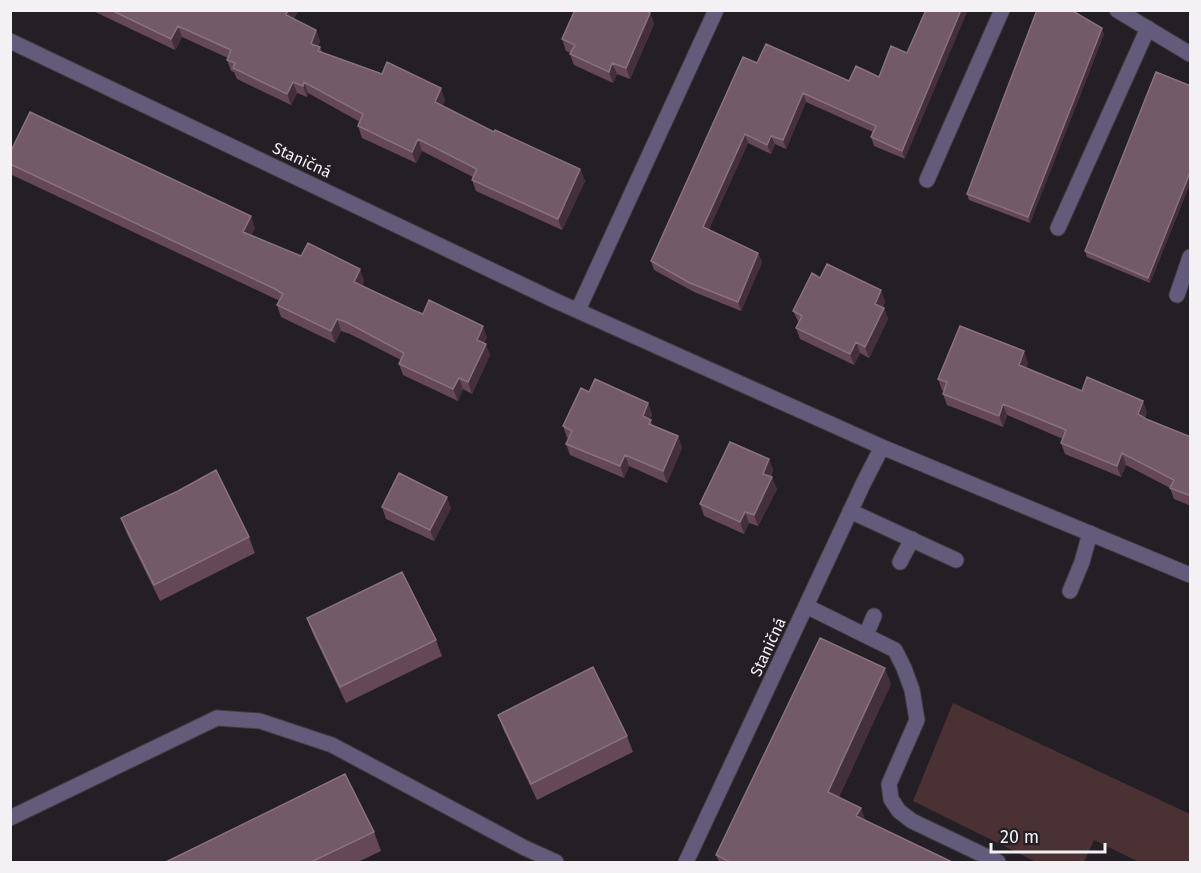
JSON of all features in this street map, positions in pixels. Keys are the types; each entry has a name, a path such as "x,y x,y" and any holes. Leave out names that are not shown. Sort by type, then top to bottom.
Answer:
{"street":[{"path":"578,310 716,10"},
{"path":"927,180 1002,10"},
{"path":"1117,10 1191,54"},
{"path":"1058,228 1148,28"},
{"name":"Staničná","path":"10,41 578,310 882,447 1191,575"},
{"path":"1177,295 1191,257"},
{"name":"Staničná","path":"686,862 882,447"},
{"path":"850,511 956,560"},
{"path":"1070,591 1082,562 1090,533"},
{"path":"900,562 912,540"},
{"path":"806,606 895,650 904,668 917,720 888,784 891,799 899,811 912,821 998,862"},
{"path":"866,636 874,616"},
{"path":"10,818 217,718 260,721 332,745 528,855 556,862"}],"shaded area":[{"path":"953,703 1190,814 1190,862 1139,862 1094,840 1084,862 1036,862 913,801"}],"building":[{"path":"111,10 288,10 286,15 316,30 311,44 320,47 318,51 382,74 387,62 441,88 435,102 494,132 495,130 580,169 558,219 472,180 477,169 418,139 412,152 358,126 363,114 304,82 303,86 293,82 287,94 233,68 235,63 227,60 231,50 178,26 171,39"},
{"path":"575,10 645,10 650,13 626,68 612,63 609,72 570,54 575,45 562,39"},
{"path":"926,10 961,10 902,151 871,137 876,126 803,93 783,140 771,136 767,145 745,134 703,227 758,253 738,302 690,283 651,261 743,57 757,63 766,44 849,81 856,66 879,77 891,46 907,53"},
{"path":"1037,10 1071,10 1102,28 1028,217 967,194"},
{"path":"1156,72 1191,86 1191,170 1148,278 1085,251"},
{"path":"30,112 251,216 243,232 301,256 308,243 360,269 354,282 413,310 423,314 429,300 483,326 477,340 486,344 468,382 459,378 453,389 399,364 404,353 346,322 337,319 331,331 277,305 283,294 275,289 10,164 10,153"},
{"path":"827,264 881,290 875,304 884,308 865,347 856,342 850,354 796,328 802,316 793,311 812,273 820,278"},
{"path":"960,326 1024,351 1019,365 1082,391 1087,377 1143,401 1138,414 1191,437 1191,496 1170,488 1174,480 1122,453 1117,466 1061,443 1066,430 1003,404 999,416 943,394 947,382 938,379"},
{"path":"595,379 648,403 643,416 651,420 649,424 678,436 663,471 625,455 620,466 566,444 572,431 563,426 581,388 589,392"},
{"path":"730,442 769,459 763,474 772,477 754,515 745,512 740,522 700,504"},
{"path":"216,470 249,537 154,585 121,518"},
{"path":"399,473 447,497 430,530 382,507"},
{"path":"402,572 436,640 340,687 307,618"},
{"path":"820,638 885,668 828,792 861,808 856,816 952,862 730,862 716,855"},
{"path":"593,667 627,736 531,784 498,715"},
{"path":"345,774 374,832 311,862 166,862"}]}
